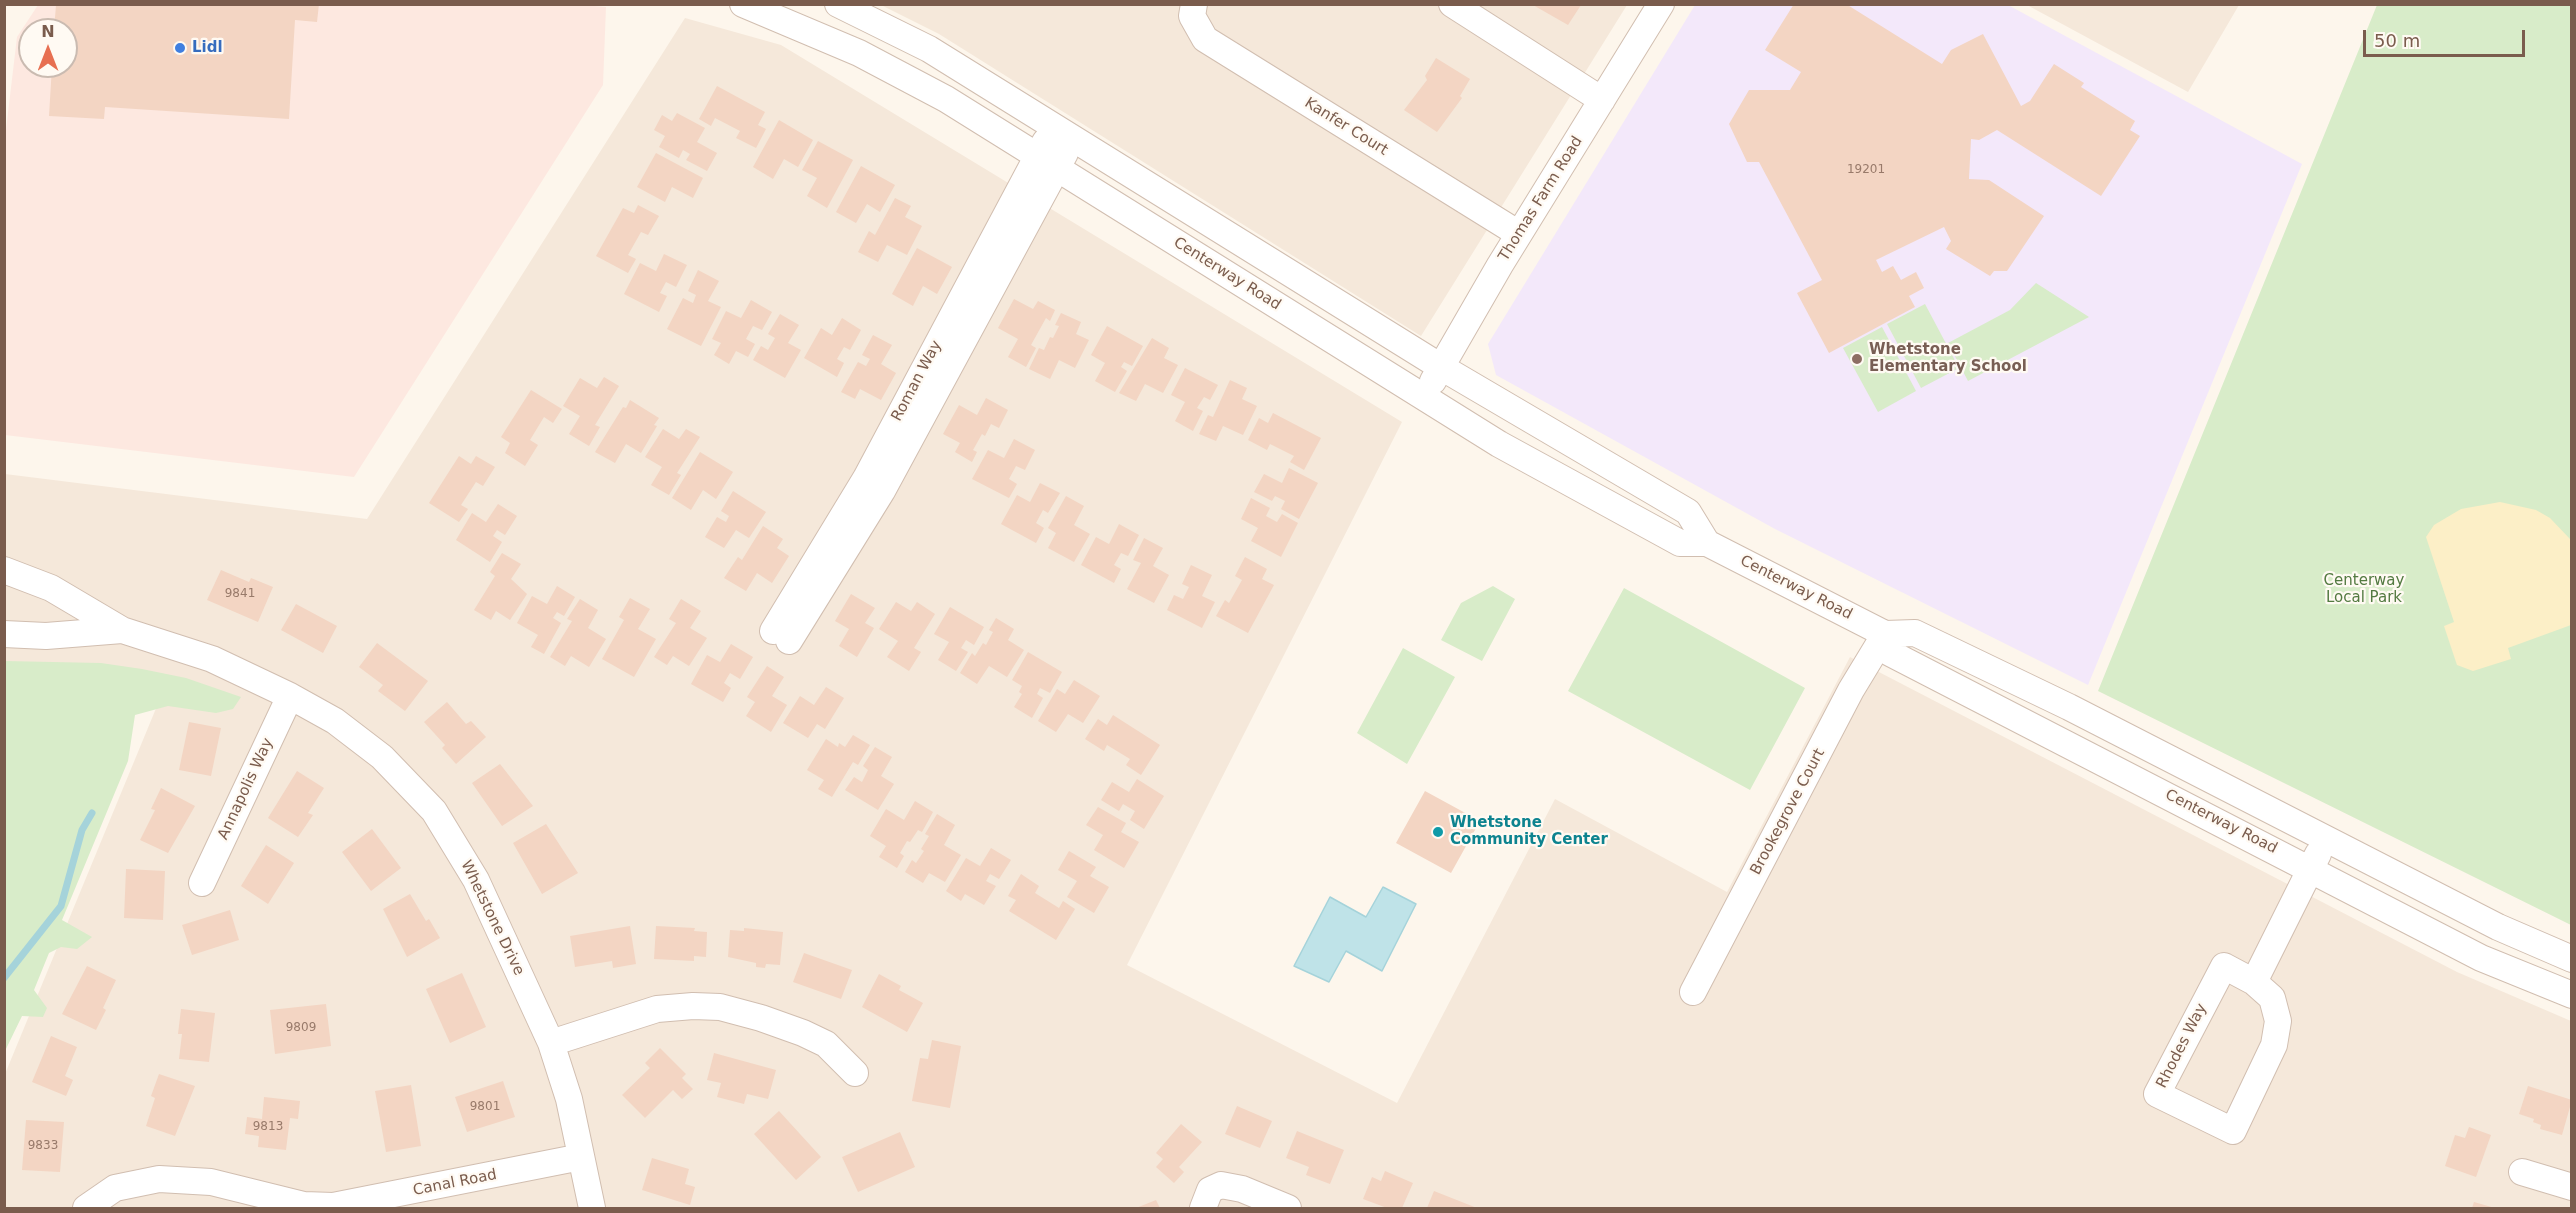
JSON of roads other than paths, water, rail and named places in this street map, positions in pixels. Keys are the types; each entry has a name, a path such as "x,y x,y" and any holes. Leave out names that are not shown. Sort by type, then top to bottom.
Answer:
{"street":[{"name":"Centerway Road","path":"743,4 859,53 946,99 1499,444 1680,543 1707,543 1885,634 1915,633 2069,707 2498,927 2571,959"},
{"path":"838,4 929,49 1441,367 1688,512 1707,543"},
{"name":"Kanfer Court","path":"1194,4 1192,16 1206,39 1519,234"},
{"path":"1452,4 1602,100"},
{"name":"Thomas Farm Road","path":"1424,397 1519,234 1661,4"},
{"name":"Roman Way","path":"781,636 882,491 1063,132"},
{"name":"Whetstone Drive","path":"4,570 51,588 122,630 212,658 290,696 335,722 382,757 434,812 476,880 550,1043 569,1099 592,1209"},
{"name":"Whetstone Drive","path":"4,634 46,636 122,630"},
{"name":"Centerway Road","path":"1885,634 1890,653 2481,958 2571,995"},
{"name":"Brookegrove Court","path":"1693,992 1851,690 1885,634"},
{"name":"Annapolis Way","path":"202,883 290,696"},
{"path":"2254,982 2325,840"},
{"name":"Rhodes Way","path":"2224,966 2254,982 2272,998 2278,1021 2274,1045 2233,1131 2157,1094 2224,966"},
{"path":"550,1043 657,1009 693,1006 720,1007 804,1033 826,1044 855,1073"},
{"name":"Canal Road","path":"86,1209 115,1188 159,1179 211,1182 304,1205 333,1206 581,1157"},
{"path":"2522,1172 2571,1187"},
{"path":"1203,1209 1203,1202 1210,1190 1221,1185 1242,1189 1288,1209"}],"water":[{"path":"1383,887 1416,904 1382,971 1346,951 1329,982 1294,966 1330,897 1366,917"}],"waterway":[{"path":"4,978 61,906 82,830 92,813"}],"place":[{"name":"Lidl","path":"180,48"},
{"name":"Whetstone Elementary School","path":"1857,359"},
{"name":"Whetstone Community Center","path":"1438,832"}],"park label":[{"name":"Centerway Local Park","path":"2364,590"}]}
